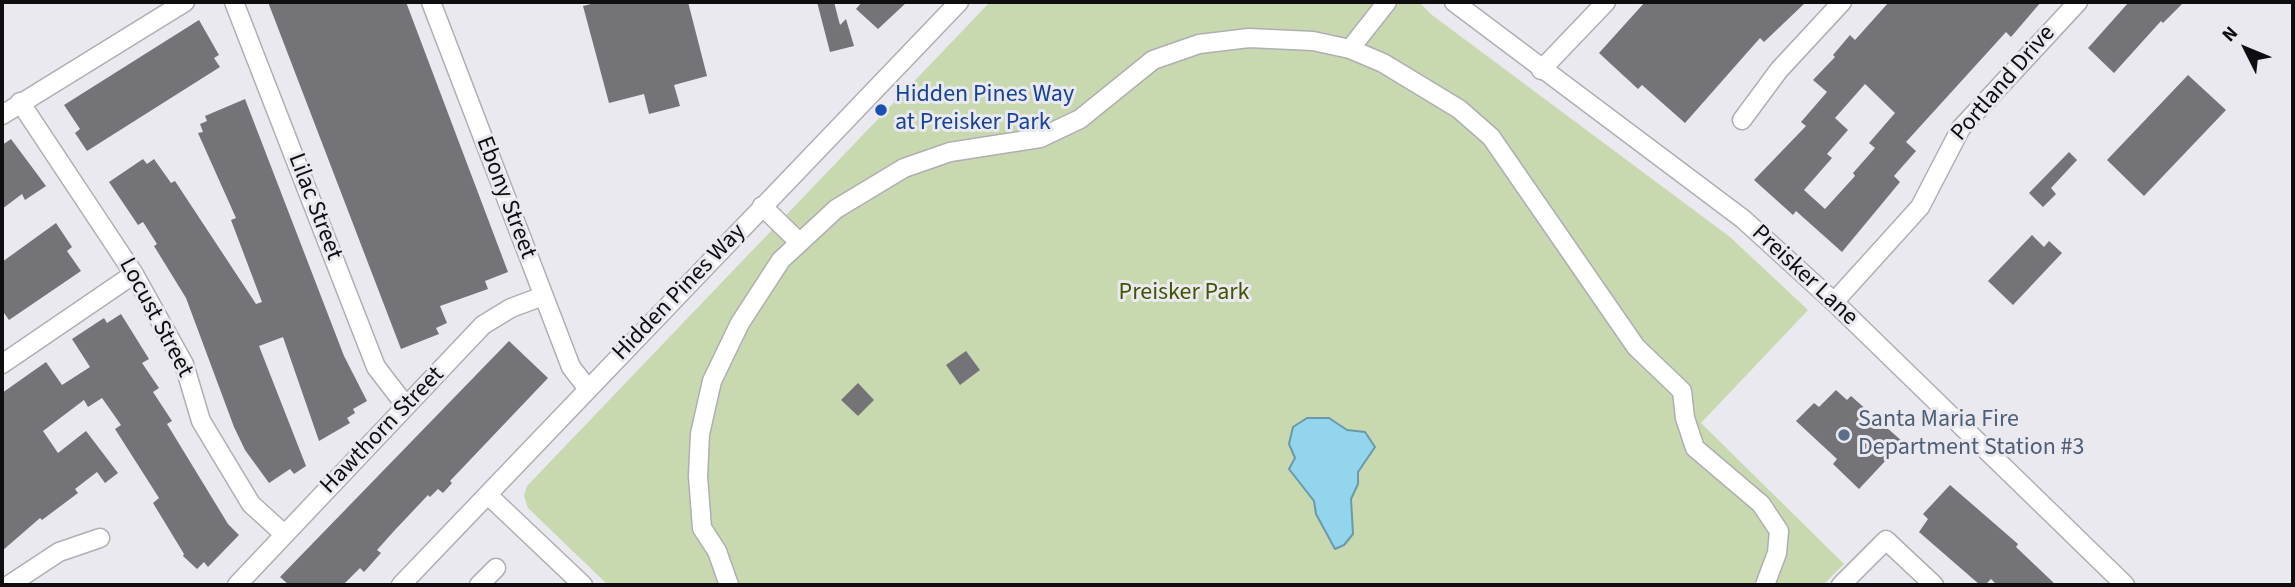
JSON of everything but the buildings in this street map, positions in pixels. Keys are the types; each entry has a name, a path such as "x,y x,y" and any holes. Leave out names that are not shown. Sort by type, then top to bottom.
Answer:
{"street":[{"path":"2,115 185,2"},
{"name":"Lilac Street","path":"234,2 376,367 406,406"},
{"name":"Ebony Street","path":"431,2 571,367 588,389"},
{"name":"Hidden Pines Way","path":"401,585 959,2"},
{"path":"1350,49 1387,2"},
{"name":"Preisker Lane","path":"1454,2 1541,70 1690,176 1743,219 1834,302 2125,585"},
{"path":"1541,70 1606,2"},
{"path":"1742,120 1779,70 1842,2"},
{"name":"Portland Drive","path":"1834,302 1920,207 1961,128 2078,2"},
{"path":"729,585 717,551 702,528 698,476 700,434 712,381 740,323 765,282 799,242 836,209 904,168 950,152 1040,138 1080,120 1153,61 1199,44 1249,38 1313,41 1350,49 1383,63 1459,109 1505,155 1636,347 1682,391 1685,418 1695,448 1761,504 1779,531 1777,554 1765,585"},
{"name":"Locust Street","path":"20,102 134,274 184,364 201,421 251,503 285,534"},
{"path":"762,206 799,242"},
{"path":"2,364 134,274"},
{"name":"Hawthorn Street","path":"237,585 484,326 511,308 543,296"},
{"path":"488,495 583,585"},
{"path":"9,585 59,552 100,538"},
{"path":"1841,585 1886,540 1934,585"},
{"path":"479,585 496,568"}],"green space":[{"name":"Preisker Park","path":"990,2 1419,2 1432,15 1730,237 1808,310 1701,423 1844,564 1823,585 608,585 528,508 524,496 527,486"}],"water":[{"path":"1307,418 1329,418 1347,430 1365,432 1375,447 1358,472 1358,484 1351,499 1353,534 1344,545 1335,549 1316,514 1314,501 1289,469 1295,458 1289,444 1293,427"}],"place":[{"name":"Hidden Pines Way at Preisker Park","path":"881,110"},
{"name":"Santa Maria Fire Department Station #3","path":"1844,435"}]}
